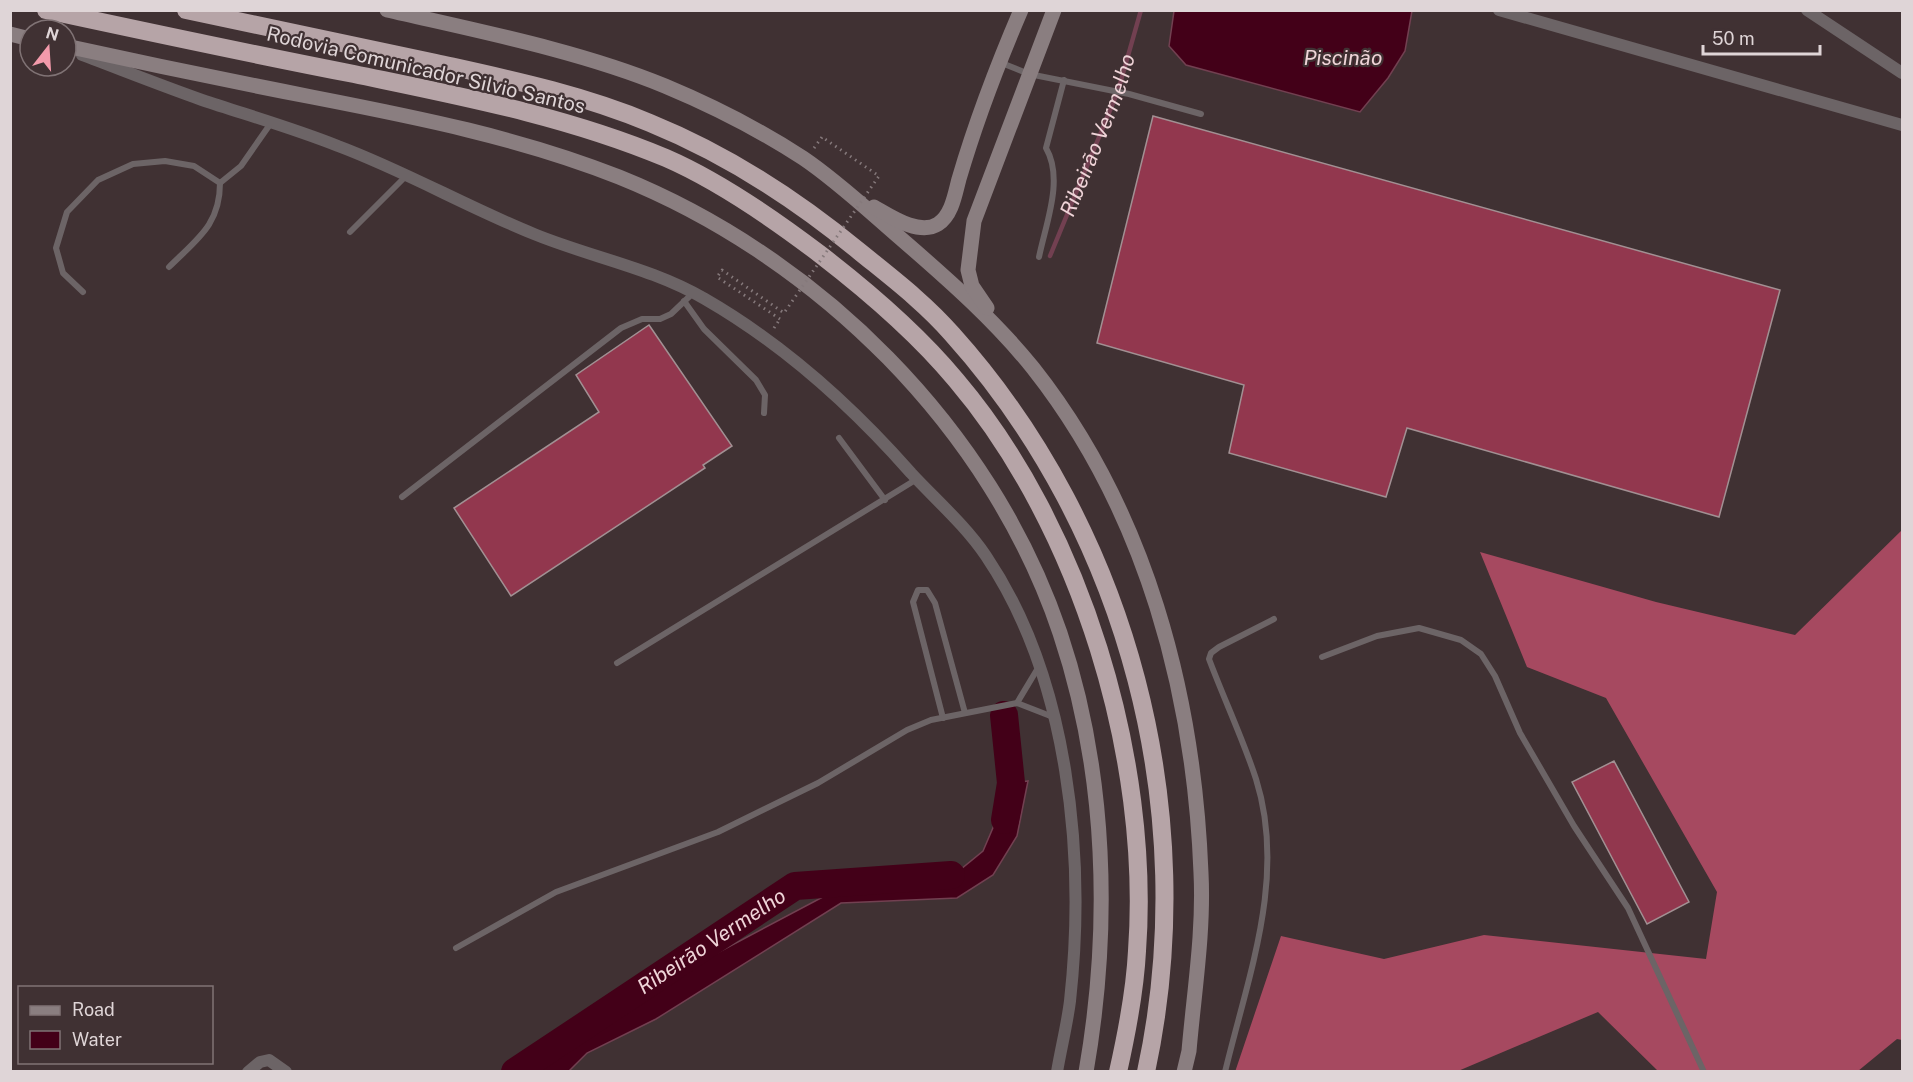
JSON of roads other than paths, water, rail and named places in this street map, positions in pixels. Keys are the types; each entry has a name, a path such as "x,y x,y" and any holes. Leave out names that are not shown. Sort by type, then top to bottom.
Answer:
{"highway":[{"name":"Rodovia Comunicador Silvio Santos","path":"46,10 465,98 543,116 609,136 670,160 766,214 842,271 923,345 957,380 1031,490 1061,550 1104,667 1123,742 1133,816 1138,906 1137,951 1128,1026 1118,1071"},
{"name":"Rodovia Comunicador Silvio Santos","path":"186,10 482,73 578,98 648,122 723,157 826,224 914,297 950,331 1014,412 1058,481 1101,569 1124,632 1157,776 1164,851 1160,986 1156,1028 1146,1071"}],"main road":[{"path":"387,10 588,60 665,86 754,129 806,160 935,268 1003,334 1033,368 1097,468 1137,549 1176,666 1192,761 1202,876 1189,1051 1185,1071"},
{"path":"845,191 911,225 928,228 937,224 946,215 953,203 974,128 1021,10"},
{"path":"1003,334 972,286 968,258 974,221 1054,10"},
{"path":"78,49 462,129 561,156 616,176 684,206 777,263 822,298 883,353 911,382 960,443 1011,523 1037,577 1063,643 1075,686 1091,768 1101,865 1101,931 1096,1011 1086,1071"}],"street":[{"path":"1807,10 1902,73"},
{"path":"1500,11 1902,125"},
{"path":"78,52 203,100 340,146 571,249 669,281 688,297 766,340 819,380 880,437 984,553 1017,609 1040,665 1069,798 1076,901 1070,1003 1057,1071"},
{"path":"248,1071 260,1062 269,1060 286,1071"}],"lane":[{"path":"999,62 1029,74 1166,103 1201,114"},
{"path":"1040,257 1055,178 1052,158 1046,148 1064,80"},
{"path":"220,183 241,166 272,122"},
{"path":"83,292 63,273 56,248 67,212 98,180 133,164 165,161 194,166 220,183"},
{"path":"350,232 407,176"},
{"path":"169,267 211,224 220,204 220,183"},
{"path":"402,497 621,328 642,319 660,319 688,297 704,329 756,380 765,395 764,413"},
{"path":"838,438 885,500"},
{"path":"617,663 917,479"},
{"path":"943,718 913,602 918,590 927,590 934,603 965,713"},
{"path":"1225,1071 1262,931 1268,871 1266,837 1256,781 1209,659 1211,653 1219,647 1274,619"},
{"path":"1322,657 1377,636 1419,627 1461,640 1481,654 1495,676 1520,733 1574,826 1628,908 1704,1071"},
{"path":"1017,703 1040,665"},
{"path":"456,948 556,892 718,832 818,783 907,730 943,718 1017,703 1053,717"}],"water":[{"name":"Piscinão","path":"1174,10 1412,11 1405,51 1388,78 1360,112 1186,65 1169,46"},
{"name":"Ribeirão Vermelho","path":"1028,781 1017,836 993,875 957,898 841,903 656,1019 587,1053 569,1071 508,1071 536,1049 836,890 961,869 983,851 995,823 999,785"}],"waterway":[{"name":"Ribeirão Vermelho","path":"1050,256 1118,91 1141,10"},
{"name":"Ribeirão Vermelho","path":"1004,715 1011,783 1005,820"},
{"name":"Ribeirão Vermelho","path":"515,1072 795,886 951,875"}]}
